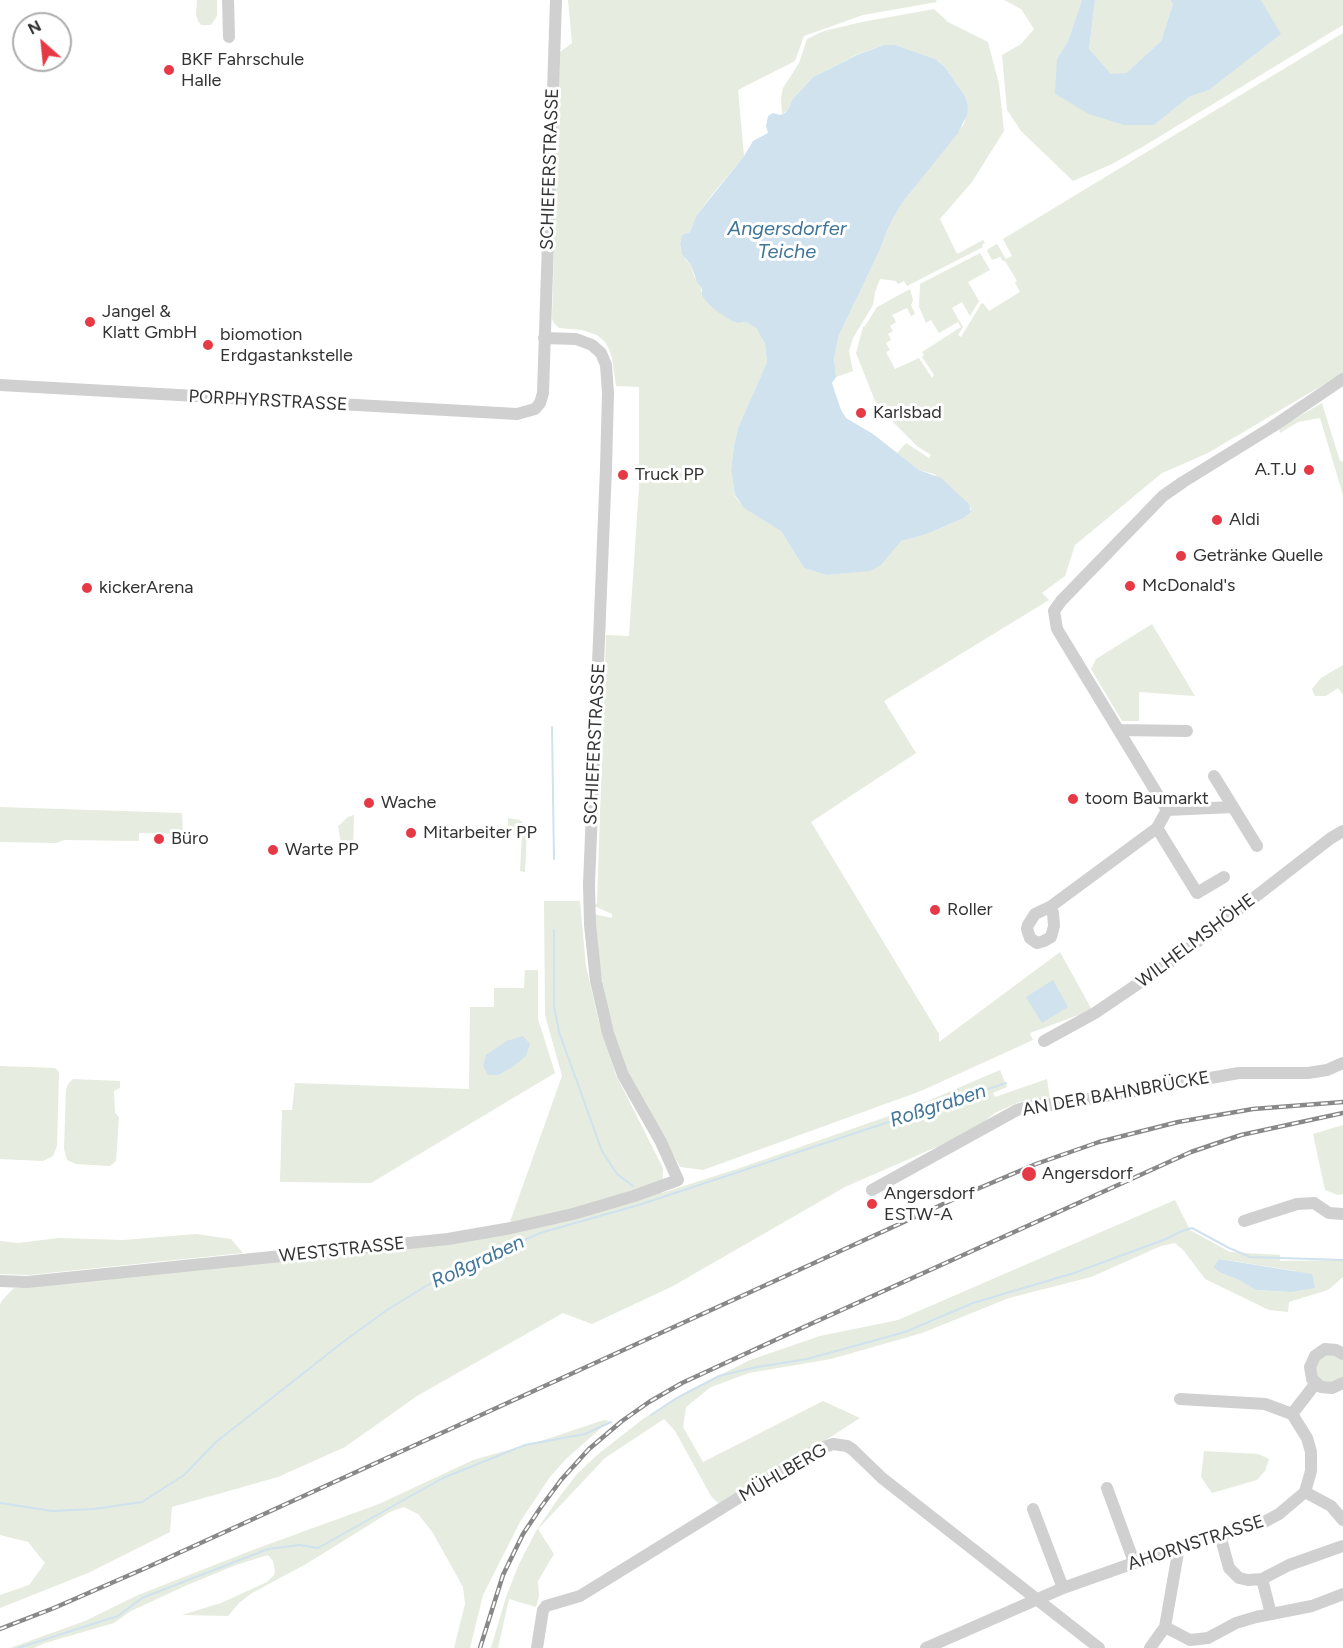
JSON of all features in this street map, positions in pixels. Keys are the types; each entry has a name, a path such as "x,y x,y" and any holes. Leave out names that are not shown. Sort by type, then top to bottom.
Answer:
{"street":[{"path":"228,0 229,37"},
{"name":"SCHIEFERSTRASSE","path":"535,409 543,393 556,0"},
{"name":"SCHIEFERSTRASSE","path":"544,338 576,339 592,345 601,353 606,365 608,387 606,468 589,884 590,925 596,981 608,1033 623,1075 661,1142 678,1180"},
{"path":"1167,810 1057,629 1054,611 1060,601 1163,496 1343,379"},
{"name":"PORPHYRSTRASSE","path":"0,386 517,414 535,409"},
{"path":"1120,730 1187,731"},
{"path":"1214,776 1257,846"},
{"path":"1167,810 1233,807"},
{"path":"1050,907 1157,828 1167,810"},
{"path":"1157,828 1197,893 1224,877"},
{"name":"WILHELMSHÖHE","path":"1044,1041 1095,1013 1170,962 1343,831"},
{"name":"AN DER BAHNBRÜCKE","path":"872,1190 1017,1110 1030,1106 1053,1105 1239,1072 1308,1073 1327,1070 1343,1063"},
{"name":"WESTSTRASSE","path":"0,1281 27,1282 448,1239 573,1214 678,1180"},
{"path":"1244,1221 1297,1204 1309,1203 1314,1203 1329,1213 1343,1214"},
{"path":"1342,1353 1336,1350 1325,1350 1315,1356 1311,1361 1310,1373 1321,1387 1332,1388 1343,1383"},
{"path":"1292,1414 1316,1383"},
{"path":"1180,1398 1265,1404 1292,1414 1304,1431 1311,1452 1311,1471 1305,1492 1331,1506 1343,1520"},
{"name":"MÜHLBERG","path":"537,1648 543,1610 546,1606 580,1596 816,1450 833,1444 852,1449 882,1478 1099,1648"},
{"path":"1107,1488 1134,1563"},
{"name":"AHORNSTRASSE","path":"1036,1599 1179,1547 1272,1518 1286,1510 1305,1492"},
{"path":"1033,1509 1063,1588"},
{"path":"1220,1535 1229,1568 1239,1578 1248,1580 1262,1579 1289,1565 1343,1546"},
{"path":"1150,1648 1165,1628 1179,1547"},
{"path":"1262,1579 1271,1614"},
{"path":"1165,1628 1183,1638 1196,1640 1208,1638 1236,1623 1312,1606 1343,1594"},
{"path":"926,1648 1036,1599"}],"shaded area":[{"path":"197,0 217,0 217,16 211,25 201,25 198,21"},
{"path":"568,0 936,0 937,2 863,15 804,36 795,61 738,90 744,156 696,216 690,232 682,235 680,244 702,288 701,291 739,323 746,322 756,328 765,344 767,362 738,428 734,446 731,470 735,496 740,503 781,531 804,568 826,575 856,572 901,541 924,535 964,518 971,512 971,508 934,474 919,470 897,453 906,443 929,458 931,455 917,446 875,401 856,353 863,327 877,307 910,289 913,300 911,305 915,314 911,316 907,308 892,315 896,322 890,326 893,331 888,334 891,340 886,343 890,350 886,352 895,369 919,358 932,378 934,375 922,357 924,355 922,352 961,327 958,322 939,333 931,320 926,323 919,307 920,284 980,253 990,270 968,282 979,301 970,316 962,302 952,308 963,327 958,335 961,337 981,304 983,303 989,311 1020,292 1015,283 1017,281 1005,261 1000,257 992,260 988,249 997,244 1006,259 1012,256 1003,239 1343,33 1343,373 1208,453 1162,473 1075,545 1065,576 1042,593 1049,600 884,701 916,753 811,822 939,1034 939,1042 1060,952 1092,1010 1030,1033 1033,1040 921,1091 703,1170 680,1167 630,1077 611,1024 600,968 594,914 612,918 612,914 594,906 597,903 606,635 629,636 639,488 639,387 616,386 609,349 597,335 582,330 559,328 552,319 560,52 572,43"},
{"path":"1004,0 1082,0 1068,41 1057,59 1154,125 1189,97 1209,90 1280,34 1261,0 1343,0 1343,25 1144,146 1112,164 1073,181 1021,131 1007,110 1002,55 1021,44 1034,29 1021,9"},
{"path":"1095,0 1170,0 1173,4 1161,41 1126,73 1111,75 1089,49"},
{"path":"934,9 948,22 988,42 999,84 1004,131 972,182 940,219 957,254 983,240 985,243 983,247 907,286 904,281 898,284 896,281 880,279 873,305 853,338 849,351 853,371 836,377 834,358 839,335 889,226 902,203 964,124 968,105 965,96 944,66 935,59 896,45 884,45 856,55 813,77 792,100 788,110 782,114 783,88 799,63 807,39 824,31 862,22"},
{"path":"1322,403 1340,461 1343,461 1343,495 1320,418 1298,422 1280,433 1279,428"},
{"path":"1152,624 1195,696 1139,692 1139,721 1122,721 1091,669 1096,659"},
{"path":"1343,665 1343,695 1338,688 1326,696 1315,696 1312,689 1321,678"},
{"path":"0,807 182,813 183,834 139,833 139,841 0,842"},
{"path":"354,815 353,851 341,844 338,826"},
{"path":"508,818 520,820 527,831 525,872 520,871 522,833 508,832"},
{"path":"544,901 580,901 586,966 598,1018 616,1075 663,1168 662,1193 909,1109 1000,1070 1007,1087 993,1093 995,1097 1047,1079 1050,1100 1033,1099 1019,1102 995,1113 971,1132 845,1187 673,1286 592,1324 563,1313 417,1396 345,1447 278,1477 172,1507 170,1532 88,1573 0,1608 0,1595 29,1585 45,1563 28,1542 0,1535 0,1304 3,1299 14,1288 455,1242 506,1233 562,1076 545,1015"},
{"path":"525,970 538,970 538,1019 555,1073 371,1183 280,1182 282,1110 292,1110 295,1083 469,1089 470,1007 494,1007 494,988 524,988"},
{"path":"0,1066 55,1068 59,1072 57,1146 53,1156 43,1161 0,1159"},
{"path":"73,1079 120,1081 120,1088 114,1091 115,1113 119,1117 116,1161 110,1166 76,1164 67,1160 64,1149 66,1090"},
{"path":"1343,1125 1343,1194 1338,1195 1325,1190 1313,1134"},
{"path":"1175,1200 1190,1230 1230,1252 1280,1255 1280,1261 1343,1260 1343,1277 1328,1290 1289,1302 1288,1312 1269,1310 1205,1279 1175,1243 1161,1246 1091,1277 1009,1298 922,1333 831,1359 749,1373 711,1387 686,1407 683,1427 703,1462 823,1401 860,1418 722,1507 711,1496 675,1431 664,1419 605,1458 538,1529 554,1554 538,1581 539,1596 536,1607 509,1599 498,1648 491,1648 506,1597 519,1564 536,1531 577,1474 597,1455 643,1419 688,1391 750,1360 820,1336 898,1320","holes":["1220,1259 1296,1271 1290,1292 1256,1290 1219,1272"]},
{"path":"196,1234 231,1239 243,1253 29,1275 0,1274 0,1241 18,1243 59,1238 123,1240"},
{"path":"1328,1352 1343,1359 1343,1378 1340,1381 1322,1383 1313,1369 1324,1353"},
{"path":"604,1420 609,1421 566,1459 550,1477 520,1522 483,1595 470,1648 454,1648 465,1604 463,1587 433,1533 418,1514 404,1507 390,1512 306,1564 252,1593 228,1616 182,1615 221,1603 267,1582 275,1571 273,1561 268,1555 236,1565 185,1586 131,1611 114,1623 34,1648 10,1648 85,1621 138,1595 250,1551 379,1504 473,1460"},
{"path":"1204,1451 1258,1454 1269,1459 1265,1471 1257,1480 1212,1493 1201,1477"}],"water":[{"path":"1082,0 1095,0 1089,49 1111,74 1126,73 1161,41 1173,4 1170,0 1261,0 1281,34 1209,90 1189,97 1154,125 1124,125 1089,114 1055,94 1057,59 1068,41"},
{"name":"Angersdorfer Teiche","path":"884,45 896,45 935,59 944,66 965,96 968,105 967,115 958,133 902,203 889,226 839,335 834,358 836,377 832,383 846,418 873,434 919,470 941,478 969,504 971,512 964,518 924,535 901,541 881,565 870,571 826,575 804,568 781,531 744,508 735,495 731,470 734,446 738,428 767,362 765,344 756,328 746,322 732,321 706,301 691,265 682,254 680,244 682,235 690,232 696,216 744,156 753,141 768,133 766,126 768,116 773,113 780,115 785,113 792,100 813,77 857,55"},
{"path":"1053,980 1068,1007 1042,1023 1026,997"},
{"path":"523,1036 530,1044 526,1056 498,1075 488,1075 483,1066 486,1055 507,1041"},
{"path":"1219,1259 1312,1274 1315,1288 1290,1292 1256,1290 1219,1272 1214,1267"}],"waterway":[{"path":"552,727 554,859"},
{"path":"554,930 554,1006 559,1032 602,1151 617,1174 633,1186"},
{"name":"Roßgraben","path":"0,1503 52,1511 94,1509 142,1502 184,1475 216,1442 343,1342 387,1310 431,1283 540,1233 642,1204 1006,1083"},
{"name":"Roßgraben","path":"651,1415 675,1399 719,1376 807,1359 905,1332 973,1303 1074,1273 1192,1228 1250,1257 1343,1260"},
{"name":"Roßgraben","path":"18,1648 118,1616 142,1598 268,1549 299,1545 318,1548 443,1478 525,1445 585,1434 611,1422"}],"railway":[{"path":"0,1629 148,1567 963,1195 1036,1164 1099,1142 1178,1122 1253,1109 1343,1102"},
{"path":"480,1648 503,1575 523,1534 541,1507 561,1480 589,1449 649,1402 682,1383 773,1341 1191,1152 1241,1135 1343,1113"}],"place":[{"name":"BKF Fahrschule Halle","path":"169,70"},
{"name":"Jangel & Klatt GmbH","path":"90,322"},
{"name":"biomotion Erdgastankstelle","path":"208,345"},
{"name":"Karlsbad","path":"861,413"},
{"name":"A.T.U","path":"1309,470"},
{"name":"Truck PP","path":"623,475"},
{"name":"Aldi","path":"1217,520"},
{"name":"Getränke Quelle","path":"1181,556"},
{"name":"McDonald's","path":"1130,586"},
{"name":"kickerArena","path":"87,588"},
{"name":"toom Baumarkt","path":"1073,799"},
{"name":"Wache","path":"369,803"},
{"name":"Mitarbeiter PP","path":"411,833"},
{"name":"Büro","path":"159,839"},
{"name":"Warte PP","path":"273,850"},
{"name":"Roller","path":"935,910"},
{"name":"Angersdorf","path":"1029,1174"},
{"name":"Angersdorf ESTW-A","path":"872,1204"}]}
